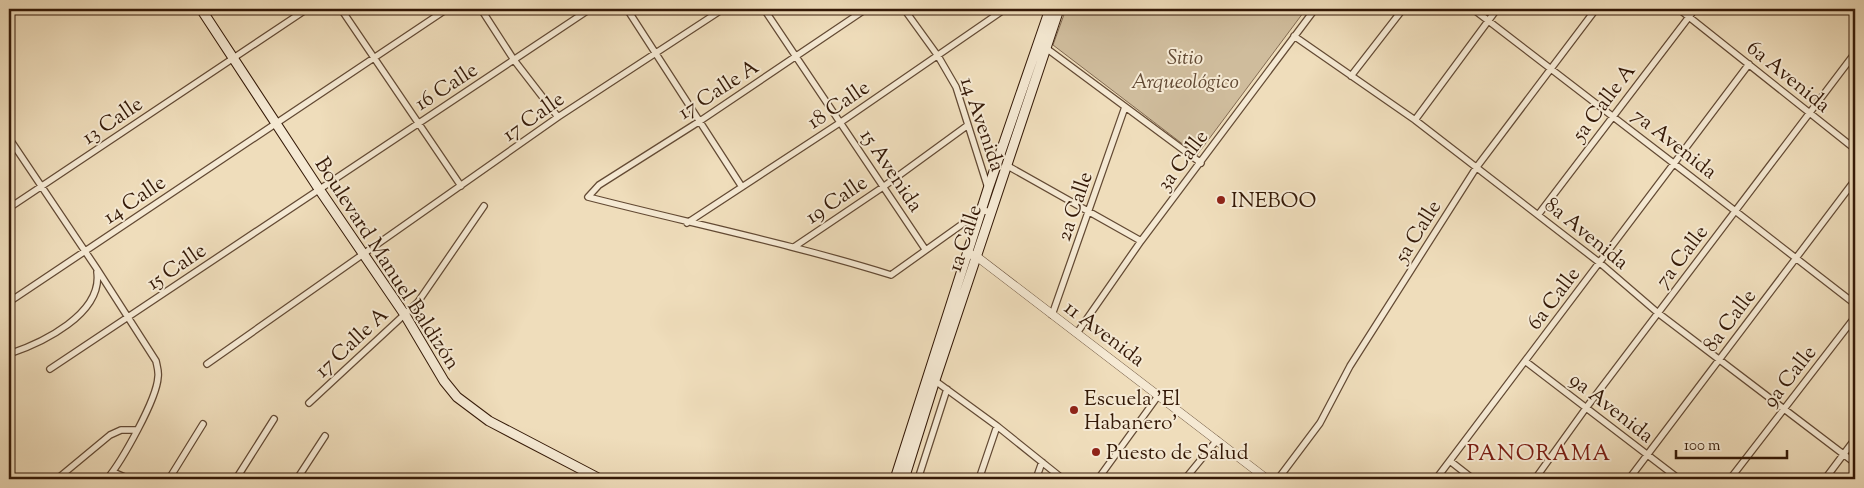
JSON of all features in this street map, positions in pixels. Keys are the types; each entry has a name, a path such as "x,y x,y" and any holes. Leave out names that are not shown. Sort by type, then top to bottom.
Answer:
{"main road":[{"name":"Boulevard Manuel Baldizón","path":"200,9 405,315 444,381 457,397 489,421 600,479"},
{"name":"1a Calle","path":"895,479 1059,9"},
{"name":"1a Calle","path":"989,208 988,189 1047,11"},
{"name":"1a Calle","path":"904,479 931,378"}],"street":[{"path":"232,58 308,9"},
{"path":"341,9 461,186"},
{"path":"278,124 447,9"},
{"path":"481,9 514,60 558,117"},
{"name":"16 Calle","path":"320,189 590,9"},
{"path":"627,9 657,52 742,187"},
{"name":"17 Calle","path":"364,254 558,117 723,9"},
{"name":"15 Avenida","path":"764,9 926,249"},
{"name":"17 Calle A","path":"687,223 588,197 599,185 700,121 866,9"},
{"name":"14 Avenida","path":"904,9 938,56 956,87 988,189 989,208"},
{"name":"18 Calle","path":"687,223 841,122 1004,9"},
{"name":"3a Calle","path":"1077,334 1141,241 1315,9"},
{"path":"1351,76 1403,9"},
{"name":"7a Avenida","path":"1473,9 1613,115 1673,164 1855,304"},
{"path":"1415,120 1497,9"},
{"name":"5a Calle","path":"1278,479 1320,423 1356,358 1476,168 1596,9"},
{"name":"6a Avenida","path":"1679,9 1855,149"},
{"name":"5a Calle A","path":"1538,215 1695,9"},
{"name":"8a Avenida","path":"1294,36 1415,120 1600,263 1658,313 1855,462"},
{"path":"1046,48 1201,163"},
{"name":"7a Calle","path":"1535,479 1586,408 1855,53"},
{"name":"13 Calle","path":"9,208 232,58"},
{"name":"6a Calle","path":"1436,479 1749,64"},
{"name":"2a Calle","path":"1052,315 1125,107"},
{"name":"14 Calle","path":"9,302 278,124"},
{"name":"19 Calle","path":"794,247 883,187 968,125"},
{"path":"9,138 156,361 159,375 156,389 137,430 107,479"},
{"path":"1006,165 1141,241"},
{"name":"8a Calle","path":"1629,479 1855,180"},
{"name":"15 Calle","path":"50,370 320,189"},
{"name":"17 Calle A","path":"309,403 418,302 484,206"},
{"path":"687,223 794,247 891,275 926,249 989,208"},
{"path":"207,364 364,254"},
{"name":"11 Avenida","path":"972,255 1268,479"},
{"path":"9,354 33,346 48,337 89,305 99,281 97,270"},
{"name":"9a Calle","path":"1730,479 1855,317"},
{"name":"9a Avenida","path":"1526,360 1679,479"},
{"path":"931,378 998,426 1063,479"},
{"path":"918,479 947,390"},
{"path":"1098,479 1158,396"},
{"path":"236,479 274,419"},
{"path":"169,479 204,424"},
{"path":"979,479 998,426"},
{"path":"57,479 110,435 121,430 137,430"},
{"path":"297,479 324,436"},
{"path":"1825,479 1855,439"},
{"path":"1185,479 1216,440"},
{"path":"1450,461 1473,479"},
{"path":"1036,479 1042,462"},
{"path":"113,472 129,479"}],"green space":[{"name":"Sitio Arqueológico","path":"1066,9 1306,9 1197,155 1053,45"}],"place":[{"name":"INEBOO","path":"1221,200"},
{"name":"Escuela 'El Habanero'","path":"1074,410"},
{"name":"Puesto de Salud","path":"1096,452"}],"district":[{"name":"PANORAMA","path":"1539,452"}]}
